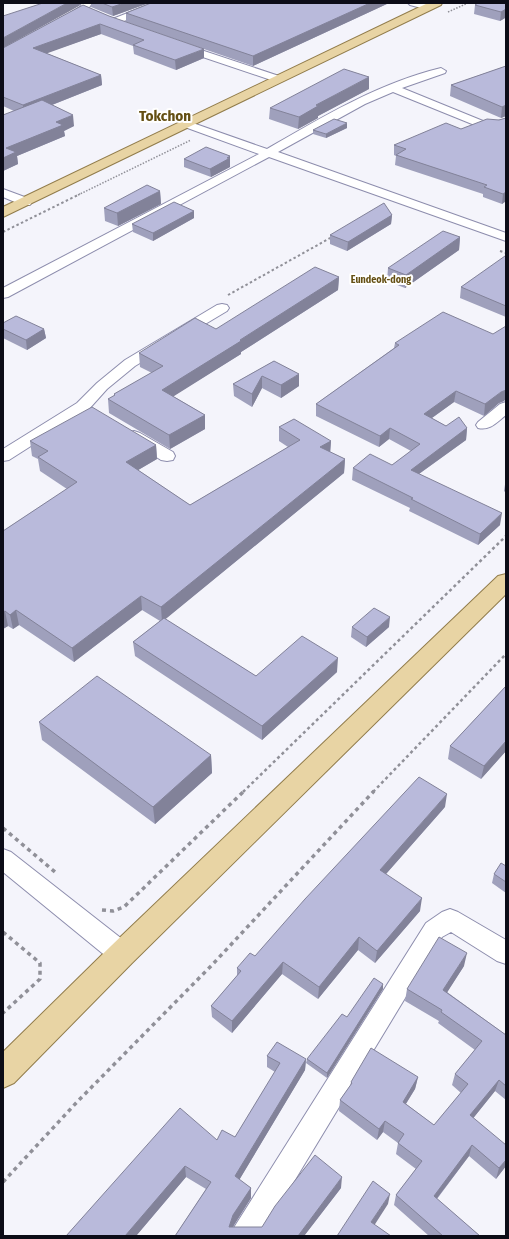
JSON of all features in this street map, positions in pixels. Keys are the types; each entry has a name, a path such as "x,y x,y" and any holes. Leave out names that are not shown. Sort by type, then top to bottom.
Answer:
{"main road":[{"path":"3,213 433,5"},
{"path":"3,1073 122,954 506,581"}],"street":[{"path":"113,22 156,5 174,3"},
{"path":"413,3 433,5"},
{"path":"57,24 87,8"},
{"path":"102,18 128,28"},
{"path":"172,43 278,80"},
{"path":"3,294 269,153 308,130 361,102 393,88 442,71"},
{"path":"393,88 481,124 498,125 506,122"},
{"path":"186,124 506,237"},
{"path":"3,193 26,202"},
{"path":"3,456 89,410 102,386 130,363 222,308"},
{"path":"484,425 506,407"},
{"path":"122,429 167,456"},
{"path":"3,859 122,954"},
{"path":"245,1236 434,930 450,919 506,953"}],"path":[{"path":"3,232 185,143 195,140"},
{"path":"222,308 228,296 333,236"},
{"path":"499,251 506,253"},
{"path":"100,909 114,912 127,907 141,890 506,536"},
{"path":"3,1182 77,1102 212,965 405,757 506,654"},
{"path":"3,828 58,874"},
{"path":"3,932 40,963 40,979 3,1013"}],"building":[{"path":"43,3 67,3 3,38 3,16"},
{"path":"102,3 124,3 112,7"},
{"path":"151,3 370,3 253,56 126,13"},
{"path":"478,3 506,3 506,9 501,12 475,5"},
{"path":"83,5 109,16 204,49 175,60 133,45 144,40 100,24 33,48 101,75 23,105 3,97 3,48"},
{"path":"506,66 506,105 502,107 451,85"},
{"path":"344,69 369,77 316,105 318,106 299,117 270,108"},
{"path":"42,100 73,115 56,122 63,125 6,148 16,152 3,158 3,115"},
{"path":"506,118 506,192 503,194 484,187 487,185 396,155 406,149 394,145 446,123 461,129 487,119 499,120"},
{"path":"334,119 347,123 326,134 313,130"},
{"path":"206,147 230,156 227,158 230,158 210,169 184,159"},
{"path":"147,185 160,191 117,213 104,208"},
{"path":"174,202 194,211 153,233 132,224"},
{"path":"384,203 392,215 348,242 330,235"},
{"path":"443,231 460,237 406,275 388,268"},
{"path":"505,256 506,306 461,287"},
{"path":"315,267 339,277 240,340 241,341 162,390 205,415 169,435 108,399 115,395 114,394 163,366 139,353 195,318 216,329"},
{"path":"443,312 493,334 506,326 506,390 485,404 456,391 424,414 446,426 459,417 467,428 411,470 502,513 480,534 353,468 370,454 392,465 420,444 390,428 380,436 316,404 399,345 395,343"},
{"path":"16,316 44,329 26,340 3,329 3,323"},
{"path":"274,361 299,374 281,385 262,376 252,394 233,384"},
{"path":"92,407 156,445 126,462 190,505 300,440 279,427 294,419 331,441 320,447 345,459 161,607 141,596 72,648 16,610 10,615 5,611 3,612 3,531 77,482 38,457 48,451 30,441"},
{"path":"374,608 390,617 367,637 352,627"},
{"path":"164,618 256,676 302,636 338,658 262,726 133,642"},
{"path":"97,676 211,755 153,807 39,722"},
{"path":"506,686 506,741 484,766 450,746"},
{"path":"419,777 447,794 380,870 422,898 377,951 359,937 319,987 283,962 232,1021 211,1006 241,971 237,968 250,953 255,956 305,899"},
{"path":"501,863 506,866 506,882 494,874"},
{"path":"439,937 467,953 443,990 506,1035 506,1086 499,1080 470,1115 506,1145 506,1160 499,1168 472,1145 434,1196 480,1236 443,1236 396,1195 422,1161 398,1143 404,1134 385,1121 379,1129 340,1100 352,1083 351,1082 371,1048 418,1077 403,1102 434,1125 468,1084 455,1074 482,1041 441,1012 442,1010 407,989"},
{"path":"374,978 383,984 327,1073 307,1059 342,1014 347,1017"},
{"path":"277,1042 306,1059 235,1176 251,1188 233,1215 229,1227 262,1227 275,1206 315,1155 342,1177 298,1236 175,1236 211,1182 185,1166 125,1236 66,1236 180,1108 217,1140 222,1130 235,1137 280,1063 267,1056"},
{"path":"373,1181 390,1194 371,1222 391,1236 337,1236"}],"district":[{"name":"Tokchon","path":"165,116"},
{"name":"Eundeok-dong","path":"381,280"}]}
